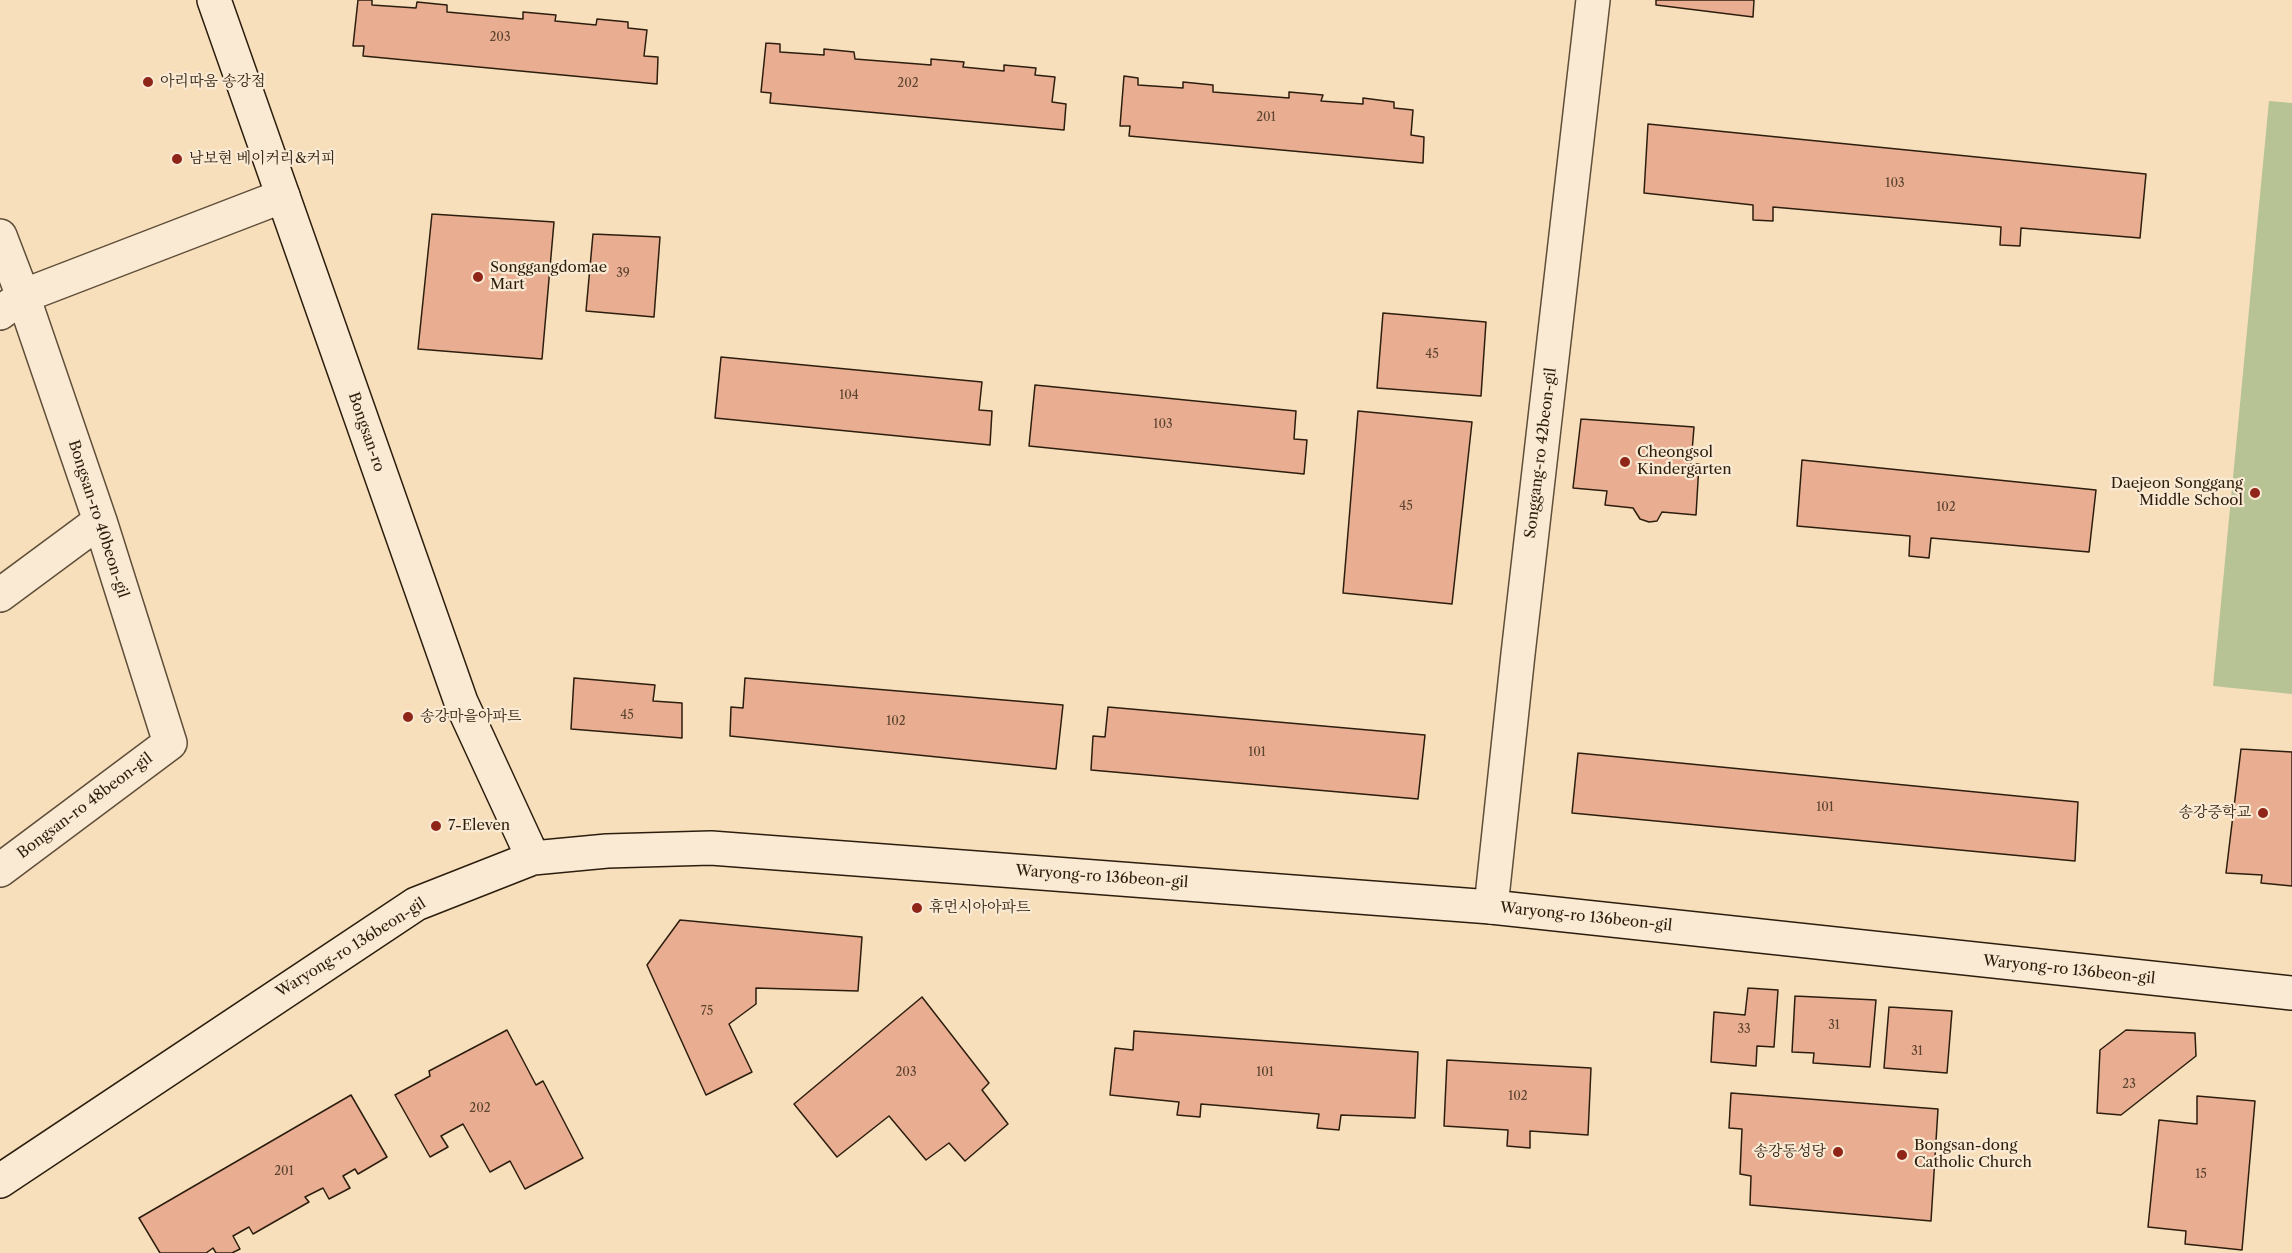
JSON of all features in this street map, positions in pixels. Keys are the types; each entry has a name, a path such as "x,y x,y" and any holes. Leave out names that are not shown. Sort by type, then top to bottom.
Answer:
{"main road":[{"name":"Bongsan-ro","path":"214,0 461,702 533,858"},
{"name":"Songgang-ro 42beon-gil","path":"1491,907 1593,0"},
{"path":"11,304 284,196"},
{"name":"Bongsan-ro 40beon-gil","path":"0,236 11,304 100,521 170,743"},
{"path":"0,595 100,521"},
{"name":"Bongsan-ro 48beon-gil","path":"0,870 170,743"},
{"name":"Waryong-ro 136beon-gil","path":"0,1181 416,904 533,858 607,852 711,848 1491,907 2292,993"}],"green space":[{"path":"2269,101 2292,103 2292,694 2213,686"}],"building":[{"path":"358,0 372,0 372,5 416,8 417,2 447,5 447,12 523,19 523,12 556,15 555,21 596,25 597,19 628,22 628,28 647,30 644,56 658,57 657,84 363,56 364,46 353,46"},
{"path":"1656,0 1754,0 1753,17 1656,5"},
{"path":"766,43 780,44 780,52 824,55 824,49 854,52 855,59 931,65 931,59 964,62 963,67 1004,71 1004,65 1036,68 1035,75 1055,77 1052,102 1066,104 1064,130 770,103 771,93 761,92"},
{"path":"1124,76 1138,78 1138,85 1183,88 1183,82 1213,85 1213,92 1289,98 1289,92 1323,95 1321,101 1363,104 1363,98 1394,102 1394,108 1413,110 1411,135 1424,137 1423,163 1129,136 1130,126 1120,126"},
{"path":"1648,124 2146,174 2140,238 2021,228 2020,246 2000,245 2001,227 1773,207 1773,221 1753,220 1753,205 1644,193"},
{"path":"432,214 554,222 542,359 418,349"},
{"path":"593,234 660,237 654,317 586,311"},
{"path":"1383,313 1486,322 1481,396 1377,388"},
{"path":"721,357 982,382 979,410 992,411 990,445 715,418"},
{"path":"1035,385 1296,411 1294,439 1307,440 1304,474 1029,446"},
{"path":"1358,411 1472,422 1452,604 1343,593"},
{"path":"1581,419 1694,427 1691,464 1699,464 1696,515 1662,512 1657,521 1649,522 1640,519 1633,508 1605,505 1607,491 1573,488"},
{"path":"1802,460 2096,490 2089,552 1931,538 1929,558 1909,556 1910,536 1797,526"},
{"path":"574,678 655,685 653,701 682,703 682,738 571,729"},
{"path":"745,678 1063,705 1056,769 730,736 731,707 743,708"},
{"path":"1108,707 1425,735 1418,799 1091,770 1093,736 1105,737"},
{"name":"송강중학교","path":"2241,749 2292,752 2292,886 2261,883 2262,875 2226,873"},
{"path":"1578,753 2078,802 2075,861 1572,813"},
{"path":"680,920 862,937 858,991 756,988 756,1004 729,1024 752,1072 706,1095 647,965"},
{"path":"1748,988 1778,990 1774,1047 1757,1046 1756,1066 1711,1062 1714,1012 1745,1015"},
{"path":"1795,996 1876,1000 1870,1067 1813,1063 1814,1053 1792,1052"},
{"path":"922,997 989,1083 982,1090 1008,1124 965,1161 949,1143 926,1160 889,1116 837,1157 794,1104"},
{"path":"1889,1007 1952,1011 1947,1073 1884,1068"},
{"path":"507,1030 536,1085 543,1081 583,1158 525,1189 510,1161 490,1172 463,1124 441,1136 448,1147 430,1157 395,1095 430,1076 429,1071"},
{"path":"2126,1030 2195,1033 2196,1056 2121,1115 2097,1113 2100,1050"},
{"path":"1134,1031 1418,1052 1415,1118 1341,1115 1339,1130 1317,1128 1319,1114 1201,1104 1200,1117 1177,1115 1179,1102 1110,1095 1115,1048 1133,1050"},
{"path":"1447,1060 1591,1068 1588,1135 1530,1131 1530,1148 1507,1146 1508,1130 1444,1126"},
{"name":"송강동성당","path":"1731,1093 1938,1109 1931,1221 1750,1205 1751,1176 1740,1174 1742,1129 1729,1128"},
{"path":"351,1095 387,1157 358,1174 355,1169 343,1176 350,1188 329,1199 323,1188 305,1197 309,1202 253,1234 249,1227 233,1236 240,1249 232,1253 216,1253 213,1248 206,1253 160,1253 139,1218"},
{"path":"2197,1096 2255,1101 2242,1250 2185,1244 2186,1231 2148,1227 2159,1120 2197,1124"}],"place":[{"name":"아리따움 송강점","path":"148,82"},
{"name":"남보현 베이커리&커피","path":"177,159"},
{"name":"Songgangdomae Mart","path":"478,277"},
{"name":"Cheongsol Kindergarten","path":"1625,462"},
{"name":"Daejeon Songgang Middle School","path":"2255,493"},
{"name":"송강마을아파트","path":"408,717"},
{"name":"송강중학교","path":"2263,813"},
{"name":"7-Eleven","path":"436,826"},
{"name":"휴먼시아아파트","path":"917,908"},
{"name":"송강동성당","path":"1838,1152"},
{"name":"Bongsan-dong Catholic Church","path":"1902,1155"}]}
